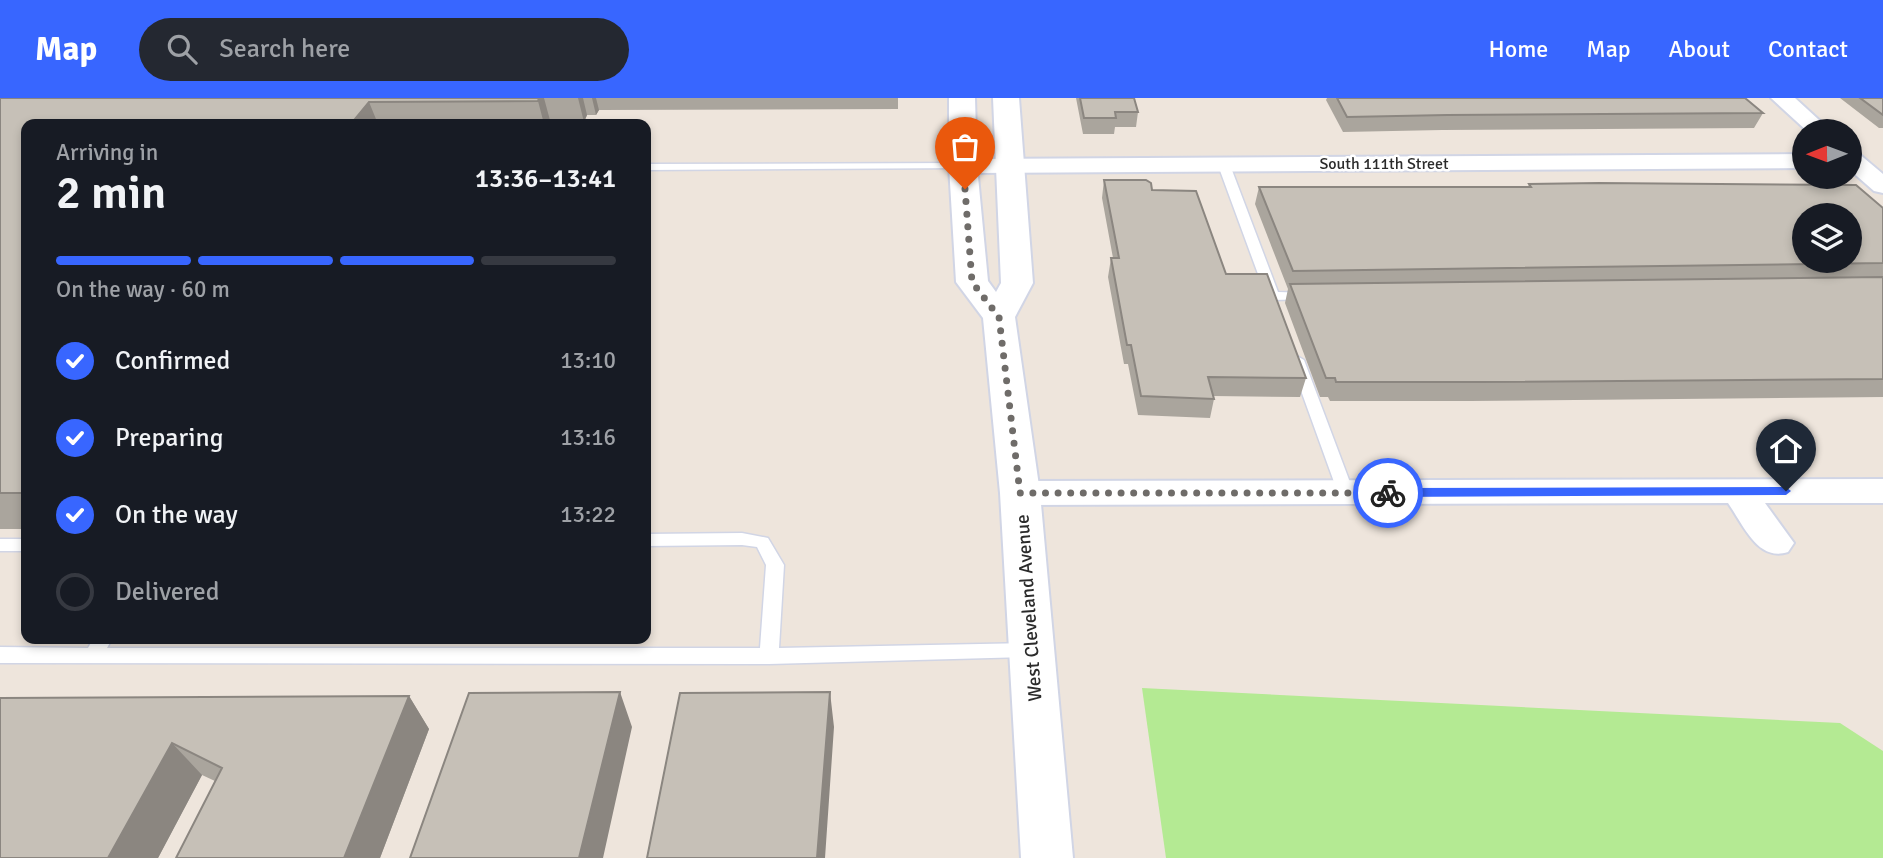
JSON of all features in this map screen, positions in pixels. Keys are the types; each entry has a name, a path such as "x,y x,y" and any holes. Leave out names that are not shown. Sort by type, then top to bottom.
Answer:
{"main road":[{"path":"962,98 963,166 972,282 999,317 1017,283 1006,98"},
{"name":"West Cleveland Avenue","path":"999,317 1020,493 1047,858"}],"street":[{"path":"1782,98 1806,119"},
{"path":"1862,160 1883,160"},
{"name":"South 111th Street","path":"963,166 1792,161"},
{"path":"1862,169 1883,186"},
{"path":"1737,491 1776,543"},
{"path":"1020,493 1883,491"}],"lane":[{"path":"1224,165 1276,303 1315,296"},
{"path":"651,167 963,166"},
{"path":"1293,349 1346,493"},
{"path":"651,540 762,542 775,565 769,656"},
{"path":"0,545 21,545"},
{"path":"0,655 98,647 769,656 1032,650"}],"green space":[{"path":"1142,688 1840,723 1883,751 1883,858 1166,858"}],"building":[{"path":"0,98 539,98 538,101 369,102 355,119 21,119 21,493 0,493"},
{"path":"1080,98 1134,98 1138,112 1115,112 1116,118 1084,118"},
{"path":"1337,98 1745,98 1763,113 1347,117"},
{"path":"1860,98 1883,98 1883,115"},
{"path":"1104,180 1146,180 1151,183 1152,190 1196,191 1226,274 1267,274 1306,378 1208,377 1214,399 1141,396 1131,345 1127,345 1111,258 1119,258"},
{"path":"1599,183 1792,185 1792,189 1861,189 1883,208 1883,263 1862,263 1862,203 1792,203 1792,264 1293,271 1259,187 1531,187 1529,184"},
{"path":"1883,277 1883,379 1336,382 1335,378 1326,378 1290,284"},
{"path":"620,692 579,858 410,858 469,693"},
{"path":"830,692 817,858 647,858 680,693"},
{"path":"409,696 344,858 176,858 222,768 172,743 108,858 0,858 0,698"}],"way so far":[{"path":"965,189 972,282 999,317 1020,493 1388,493"}],"route":[{"path":"1388,493 1786,491"}]}
